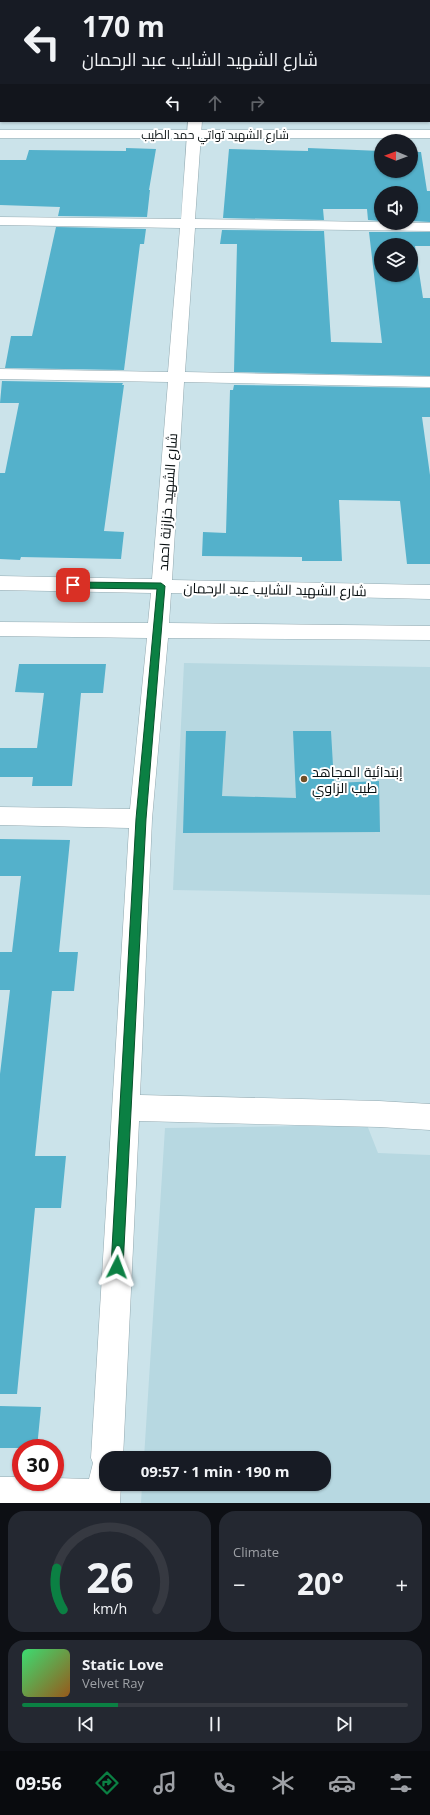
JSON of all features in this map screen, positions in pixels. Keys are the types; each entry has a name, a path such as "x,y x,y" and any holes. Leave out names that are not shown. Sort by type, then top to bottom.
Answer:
{"street":[{"name":"شارع الشهيد تواتي حمد الطيب","path":"0,134 430,134"},
{"name":"شارع الشهيد تواتي حمد الطيب","path":"0,146 194,134 374,146"},
{"name":"شارع الشهيد خزازنة احمد","path":"107,1451 141,819 158,631 175,378 194,134"},
{"path":"418,146 430,146"},
{"path":"0,221 430,227"},
{"path":"0,374 430,382"},
{"name":"شارع الشهيد الشايب عبد الرحمان","path":"0,583 430,592"},
{"path":"0,629 430,633"},
{"path":"0,816 141,819"},
{"path":"125,1108 379,1114 430,1117"},
{"path":"0,1493 99,1489"}],"shaded area":[{"name":"إبتدائية المجاهد طيب الزاوي","path":"184,663 430,667 430,895 173,890"},
{"path":"367,1125 378,1153 430,1155 430,1503 141,1503 142,1491 331,1491 331,1451 144,1451 165,1128"}],"building":[{"path":"126,148 156,149 149,190 147,217 58,216 60,207 0,205 0,160 26,160 29,150 126,151"},
{"path":"308,148 374,151 374,178 418,178 418,152 421,152 427,191 430,191 430,222 418,221 418,186 374,186 374,220 368,220 367,209 323,209 324,220 223,218 229,149 308,151"},
{"path":"56,227 146,229 144,244 140,244 124,370 5,368 11,336 32,336"},
{"path":"222,230 324,231 331,342 382,343 375,282 418,282 418,266 423,298 430,298 430,376 234,372 237,244 220,244"},
{"path":"369,232 430,232 430,246 418,246 418,238 374,238 374,275"},
{"path":"2,381 123,383 122,385 124,385 104,531 124,532 121,559 21,557 20,560 0,559 0,473 5,473 19,403 0,403"},
{"path":"234,385 430,388 430,417 422,417 430,475 430,564 407,564 400,501 339,500 342,561 302,561 302,557 202,556 203,532 226,533 230,390 233,390"},
{"path":"19,664 106,664 103,693 81,693 72,786 32,786 33,777 0,777 0,748 37,748 44,693 15,692"},
{"path":"186,731 226,731 222,796 296,798 293,731 331,731 334,783 379,781 380,832 183,833"},
{"path":"0,839 70,840 59,952 78,952 74,991 52,991 35,1156 66,1156 61,1208 35,1208 17,1394 0,1394 0,1074 10,990 0,990 0,952 12,952 21,876 0,876"},
{"path":"0,1406 41,1407 38,1439 12,1439 12,1448 0,1448"}],"place":[{"name":"إبتدائية المجاهد طيب الزاوي","path":"304,779"}],"route":[{"path":"73,585 161,586 141,819 117,1267"}]}
